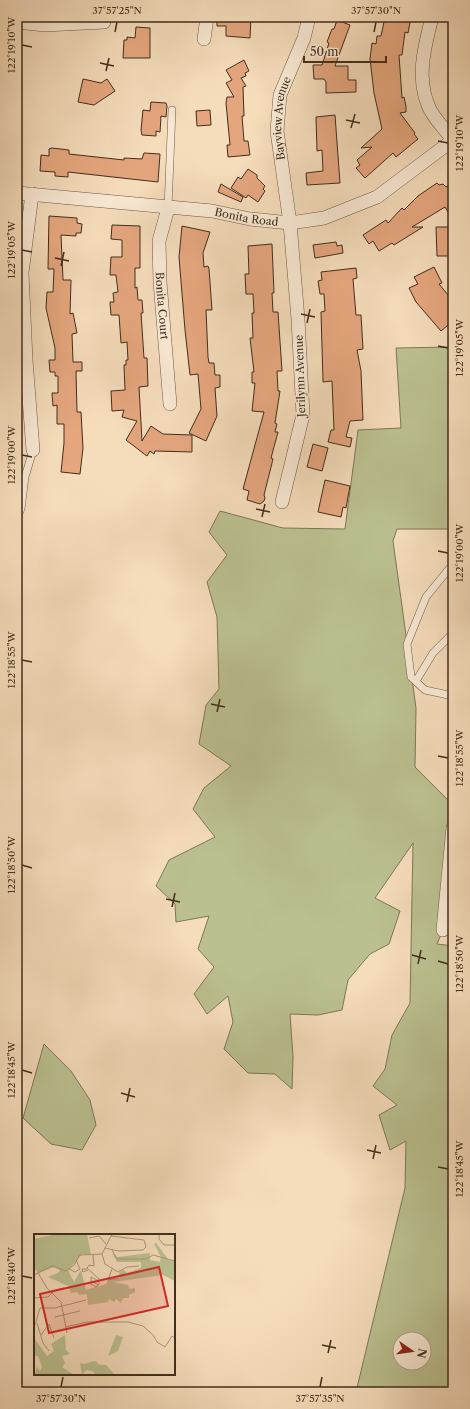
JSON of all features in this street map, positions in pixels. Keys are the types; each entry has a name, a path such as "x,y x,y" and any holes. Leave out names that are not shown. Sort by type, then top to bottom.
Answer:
{"street":[{"path":"204,39 207,17"},
{"name":"Bayview Avenue","path":"290,223 277,131 278,116 280,95 304,38 309,17"},
{"path":"432,17 425,47 421,78 428,106 453,140"},
{"path":"17,22 45,26 104,20"},
{"name":"Bonita Road","path":"17,193 212,211 250,219 290,223 324,218 376,197 453,140"},
{"path":"32,194 22,273 29,416 33,450"},
{"name":"Bonita Court","path":"168,208 159,241 160,282 170,404"},
{"name":"Jerilynn Avenue","path":"282,502 303,415 298,319 290,223"},
{"path":"443,930 453,828"}],"lane":[{"path":"168,208 172,110"},
{"path":"17,518 21,509 25,477 33,450"},
{"path":"453,564 426,597 407,644 412,677 425,690 453,696"},
{"path":"416,681 434,653 453,633"}],"green space":[{"path":"453,347 453,529 397,529 393,541 416,708 415,767 453,805 453,828 443,930 437,944 453,946 453,1392 356,1392 405,1188 406,1141 390,1150 379,1115 397,1105 373,1086 385,1069 392,1035 410,1003 413,843 375,898 400,911 389,944 370,954 348,980 342,1010 318,1015 290,1014 293,1057 292,1089 275,1074 248,1073 224,1049 233,1022 228,996 207,1014 194,994 214,967 198,949 209,916 176,922 175,904 156,886 169,860 215,837 193,809 204,788 231,766 199,744 206,705 219,689 217,617 207,582 227,555 209,532 220,511 283,528 345,529 358,430 401,428 396,348"},
{"path":"44,1044 71,1071 90,1100 96,1125 82,1150 51,1144 23,1118"}],"building":[{"path":"217,17 251,17 250,38 226,36 226,26 217,26"},
{"path":"385,17 411,17 408,33 405,32 402,55 399,55 402,98 404,97 406,106 406,112 400,113 418,139 396,157 393,153 365,178 356,168 360,165 357,160 372,147 361,148 382,129 374,93 370,59 372,43 376,44 377,36 381,36"},
{"path":"337,20 350,25 335,66 348,66 348,80 356,80 356,92 326,93 326,82 324,79 314,79 313,65 322,65 329,43 327,42"},
{"path":"136,27 150,28 150,58 123,58 124,40 127,40 127,37 135,38"},
{"path":"244,60 249,71 245,73 246,76 241,78 246,86 243,87 244,116 242,116 244,141 248,141 250,155 228,157 227,145 230,145 226,103 227,97 234,97 226,83 232,80 226,70"},
{"path":"83,79 101,83 107,79 115,91 94,105 78,102"},
{"path":"151,102 166,103 167,106 166,117 161,116 160,132 156,131 156,136 142,135 141,130 143,110 150,111"},
{"path":"210,110 211,125 197,126 196,111"},
{"path":"335,115 340,183 307,185 306,173 323,171 322,150 317,151 316,117"},
{"path":"49,149 69,150 69,154 124,160 124,158 142,159 144,153 160,154 158,182 68,172 68,177 55,176 55,172 40,171 41,155 49,156"},
{"path":"248,169 257,175 257,178 265,186 263,189 265,191 258,202 248,195 246,198 231,188 238,177 241,179"},
{"path":"437,183 439,185 443,184 446,187 453,183 453,220 445,207 412,227 423,227 394,245 392,243 379,251 373,241 369,244 363,235 386,220 388,223 402,208 404,210 418,196"},
{"path":"221,184 243,197 241,202 218,192"},
{"path":"49,216 77,218 77,223 82,224 81,233 76,233 76,236 61,235 63,280 71,280 70,314 73,313 77,333 72,334 73,362 82,362 82,371 76,371 77,412 81,412 83,448 80,474 61,472 64,424 57,424 57,405 53,406 52,393 58,393 58,376 55,376 55,372 50,372 49,360 55,360 55,348 46,308 47,292 53,292 54,269 48,269"},
{"path":"112,225 140,226 140,268 135,268 135,288 137,287 138,300 142,300 143,313 141,313 144,358 147,358 148,386 139,387 142,441 151,426 163,434 192,435 192,452 155,451 154,454 150,451 147,456 126,440 137,421 122,417 124,410 112,411 111,391 125,390 124,365 126,365 126,360 128,360 127,342 121,343 119,315 111,315 110,302 114,302 113,293 118,292 116,275 110,275 111,257 122,257 122,240 111,239"},
{"path":"182,226 210,232 203,253 204,267 208,266 209,269 212,310 206,310 208,357 209,363 214,363 215,375 220,375 220,387 215,388 217,416 206,441 189,433 201,409 198,374 190,375 185,330 179,257"},
{"path":"436,227 453,227 451,256 437,256"},
{"path":"336,242 337,246 342,245 343,253 315,258 313,245"},
{"path":"272,244 274,293 272,293 273,312 278,312 282,371 277,371 278,391 280,391 275,432 278,432 271,458 273,459 264,495 265,498 260,504 247,500 249,491 243,489 264,412 252,411 255,383 252,383 252,372 254,372 250,338 253,338 252,313 254,313 253,294 246,294 245,274 249,274 248,246"},
{"path":"434,267 442,283 439,284 453,301 453,321 441,331 416,302 409,288 418,284 414,277"},
{"path":"356,268 357,278 353,279 356,315 361,315 363,349 357,350 361,371 363,420 350,421 346,437 352,438 350,447 328,442 331,430 334,430 332,381 323,382 321,312 325,311 324,294 320,294 318,281 322,280 321,272"},
{"path":"313,444 328,448 322,471 307,467"},
{"path":"325,480 350,486 346,508 343,507 341,517 318,512"}]}
